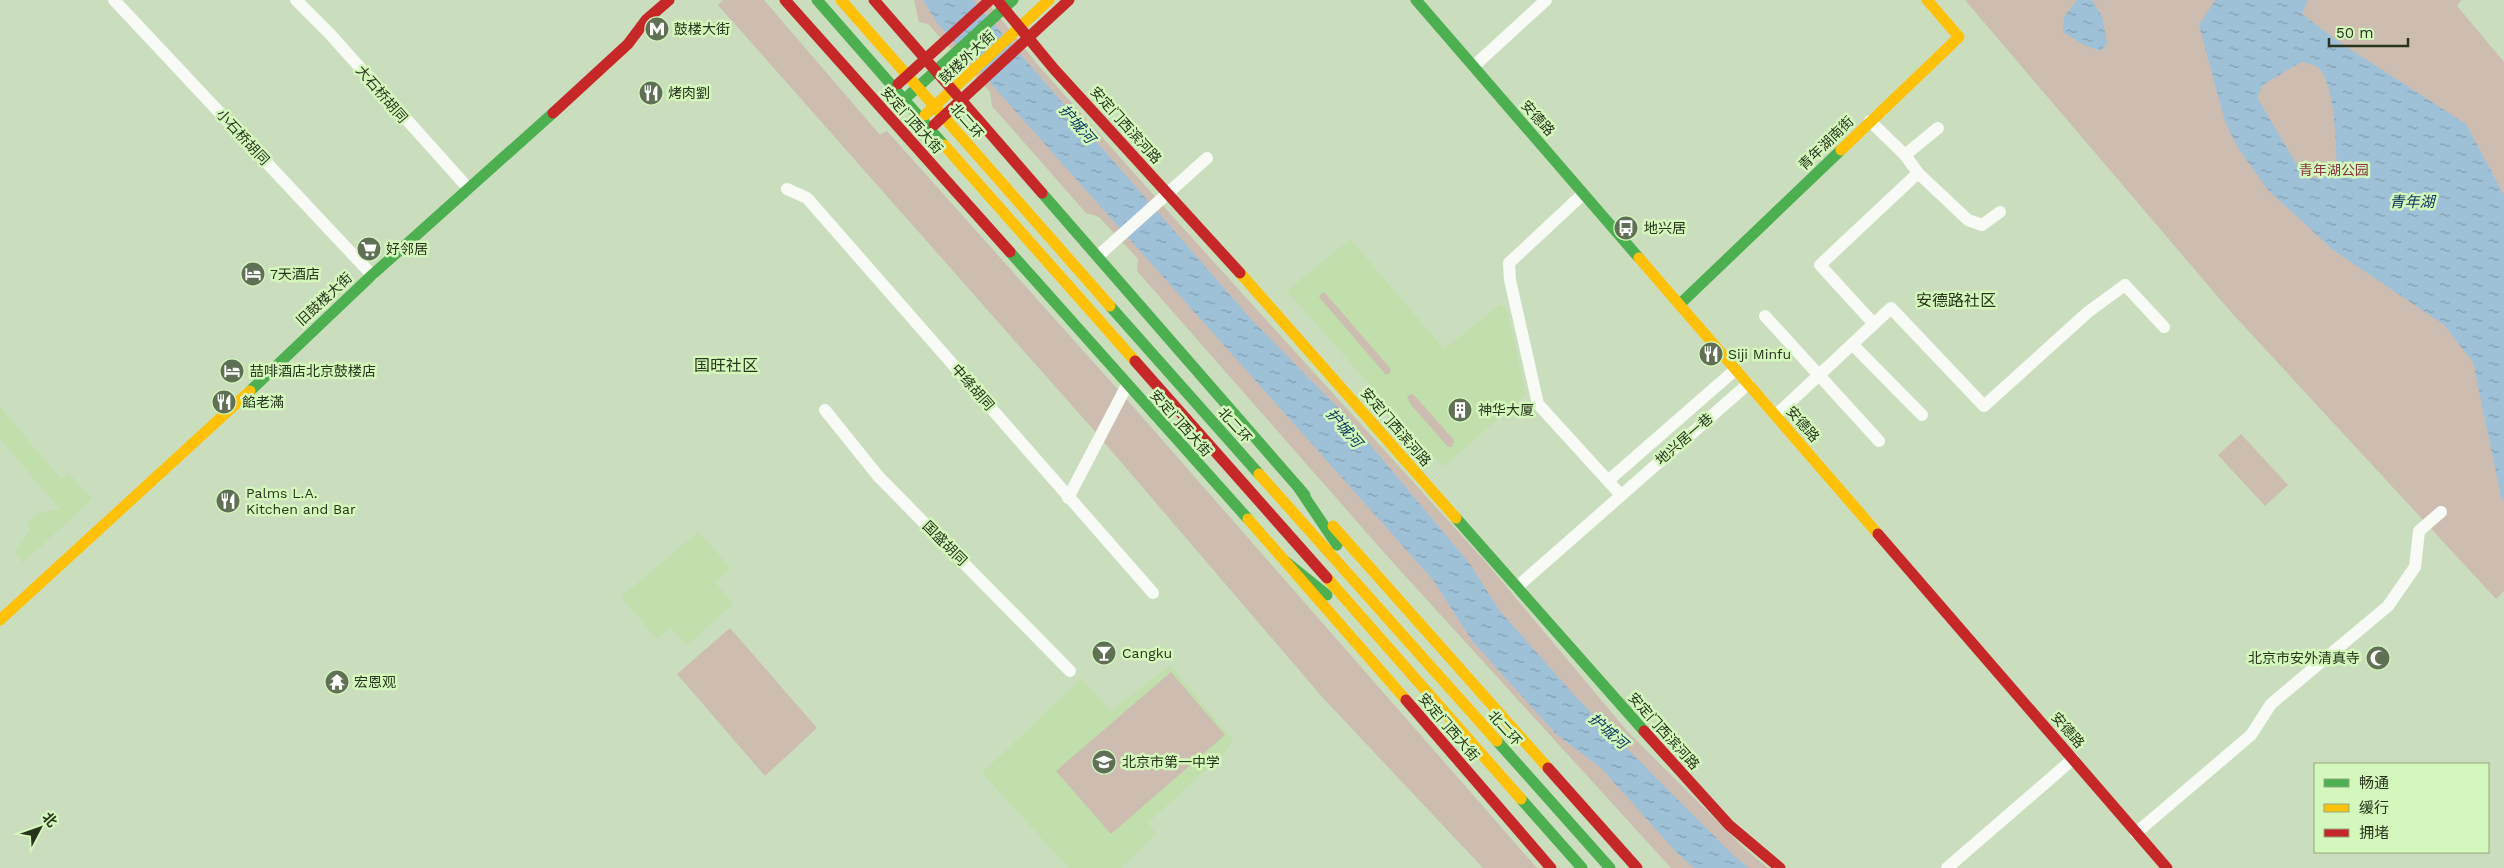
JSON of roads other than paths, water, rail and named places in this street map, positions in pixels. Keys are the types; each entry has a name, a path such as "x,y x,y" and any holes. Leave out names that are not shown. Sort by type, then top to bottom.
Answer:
{"main road":[{"name":"旧鼓楼大街","path":"0,620 194,444 372,275 621,50 646,20 669,0"},
{"name":"安定门西大街","path":"785,0 1285,561 1551,868"},
{"path":"817,0 1582,868"},
{"name":"北二环","path":"840,0 1610,868"},
{"path":"874,0 1298,487 1637,868"},
{"name":"鼓楼外大街","path":"876,103 990,0"},
{"name":"安定门西滨河路","path":"996,0 1054,69 1267,303 1729,825 1780,868"},
{"name":"鼓楼外大街","path":"887,114 1013,0"},
{"name":"鼓楼外大街","path":"904,134 1049,0"},
{"name":"鼓楼外大街","path":"913,144 976,88 1069,0"},
{"name":"安德路","path":"1416,0 2167,868"},
{"name":"青年湖南街","path":"1680,304 1959,37 1927,0"},
{"path":"863,88 912,44"},
{"path":"932,165 981,122"},
{"path":"1298,487 1390,622"},
{"path":"1285,561 1378,636"}],"street":[{"name":"小石桥胡同","path":"114,0 372,275"},
{"name":"大石桥胡同","path":"296,0 329,33 468,188"},
{"path":"1474,66 1546,0"},
{"path":"1870,121 1905,155 1918,172 1968,220 1982,225 2000,212"},
{"path":"1905,155 1938,128"},
{"path":"1098,256 1208,158"},
{"path":"1874,324 1820,266 1918,172"},
{"name":"中绦胡同","path":"787,189 807,198 1153,593"},
{"path":"1583,194 1509,263 1510,280 1538,404 1620,494"},
{"path":"1776,415 1891,308 1984,406 2088,312 2125,285 2164,327"},
{"path":"1765,316 1879,441"},
{"path":"1852,344 1922,415"},
{"name":"地兴居一巷","path":"1609,480 1735,370"},
{"name":"地兴居一巷","path":"1517,586 1748,384"},
{"path":"1068,498 1127,385"},
{"name":"国盛胡同","path":"825,410 878,476 1070,671"},
{"path":"2136,833 2251,735 2272,704 2388,606 2415,567 2420,531 2440,512"},
{"path":"1947,868 2073,759"}],"water":[{"name":"护城河","path":"923,0 973,0 1251,319 1348,418 1470,564 1499,610 1575,696 1734,856 1749,868 1694,868 1676,852 1601,768 1556,734 1473,642 1433,580 937,23"},
{"path":"2077,0 2092,0 2102,16 2107,43 2101,51 2084,45 2063,32 2064,17"},
{"name":"青年湖","path":"2215,0 2308,0 2302,14 2339,42 2466,124 2504,195 2504,501 2501,497 2473,362 2444,325 2333,250 2267,189 2238,148 2225,122 2199,25","holes":["2301,62 2316,66 2323,74 2331,98 2335,127 2337,165 2325,176 2316,178 2301,172 2257,97 2263,85"]}],"place":[{"name":"鼓楼大街","path":"657,29"},
{"name":"烤肉劉","path":"651,93"},
{"name":"地兴居","path":"1626,228"},
{"name":"好邻居","path":"369,249"},
{"name":"7天酒店","path":"253,274"},
{"name":"Siji Minfu","path":"1711,354"},
{"name":"喆啡酒店北京鼓楼店","path":"232,371"},
{"name":"餡老滿","path":"224,402"},
{"name":"神华大厦","path":"1460,410"},
{"name":"Palms L.A. Kitchen and Bar","path":"228,501"},
{"name":"Cangku","path":"1104,653"},
{"name":"北京市安外清真寺","path":"2378,658"},
{"name":"宏恩观","path":"337,682"},
{"name":"北京市第一中学","path":"1104,762"}],"district":[{"name":"安德路社区","path":"1956,300"},
{"name":"国旺社区","path":"726,365"}],"park label":[{"name":"青年湖公园","path":"2334,170"}]}
